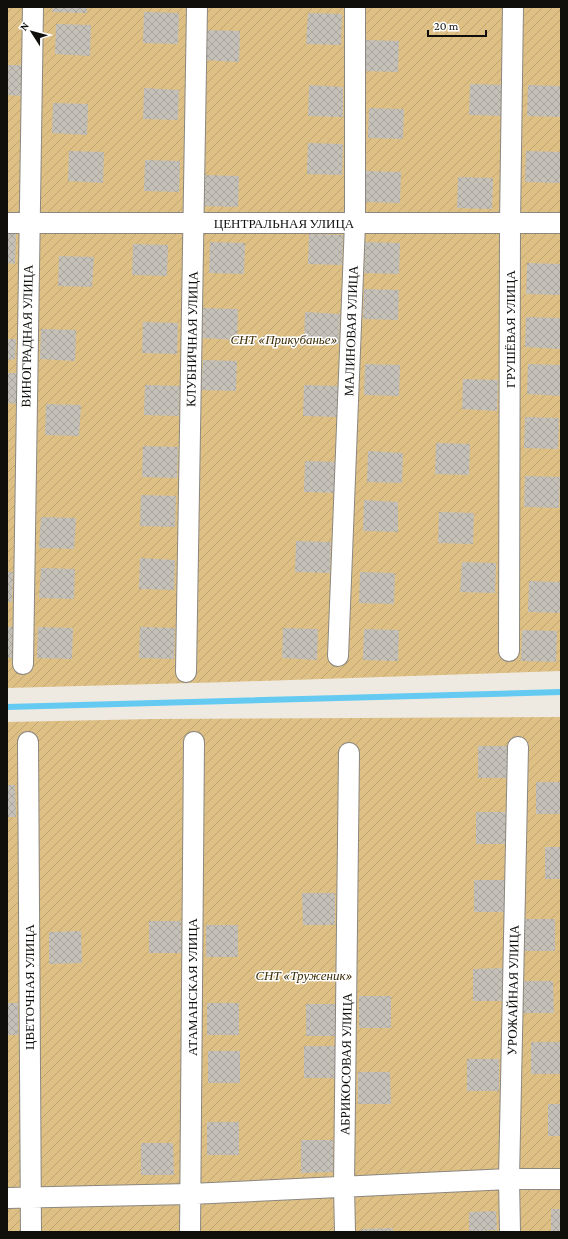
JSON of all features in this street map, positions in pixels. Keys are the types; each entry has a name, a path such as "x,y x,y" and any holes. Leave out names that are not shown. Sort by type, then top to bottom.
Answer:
{"street":[{"name":"ВИНОГРАДНАЯ УЛИЦА","path":"24,664 33,7"},
{"name":"КЛУБНИЧНАЯ УЛИЦА","path":"186,672 197,7"},
{"name":"МАЛИНОВАЯ УЛИЦА","path":"338,656 355,223 355,7"},
{"name":"ГРУШЁВАЯ УЛИЦА","path":"509,651 510,223 513,7"},
{"name":"ЦЕНТРАЛЬНАЯ УЛИЦА","path":"7,223 561,223"},
{"name":"ЦВЕТОЧНАЯ УЛИЦА","path":"28,742 31,1232"},
{"name":"АТАМАНСКАЯ УЛИЦА","path":"190,1232 194,742"},
{"name":"УРОЖАЙНАЯ УЛИЦА","path":"510,1232 509,1179 518,747"},
{"name":"АБРИКОСОВАЯ УЛИЦА","path":"345,1232 344,1186 349,753"},
{"path":"7,1198 190,1194 509,1179 561,1179"}],"green space":[{"name":"СНТ «Прикубанье»","path":"7,7 561,7 561,671 7,688"},
{"name":"СНТ «Труженик»","path":"561,717 561,1232 7,1232 7,722 153,719"}],"building":[{"path":"53,7 87,7 87,13 52,12"},
{"path":"144,12 179,13 178,44 143,43"},
{"path":"308,13 342,14 341,45 306,44"},
{"path":"56,24 91,25 90,56 55,54"},
{"path":"205,30 240,31 239,62 204,60"},
{"path":"364,40 399,41 398,72 363,71"},
{"path":"7,65 24,65 23,96 7,95"},
{"path":"470,84 505,85 504,116 469,115"},
{"path":"309,85 343,87 343,117 308,116"},
{"path":"528,85 561,86 561,117 527,116"},
{"path":"144,88 179,90 178,120 143,119"},
{"path":"53,103 88,104 87,135 52,133"},
{"path":"369,108 404,109 403,139 368,138"},
{"path":"308,143 343,144 342,175 307,174"},
{"path":"69,151 104,152 103,183 68,181"},
{"path":"526,151 561,152 560,183 525,182"},
{"path":"145,160 180,161 179,192 144,191"},
{"path":"366,171 401,172 400,203 365,202"},
{"path":"204,175 239,176 238,207 203,206"},
{"path":"458,177 493,178 492,209 457,208"},
{"path":"7,232 16,233 15,264 7,263"},
{"path":"309,234 343,235 342,265 308,264"},
{"path":"210,242 245,243 244,274 209,273"},
{"path":"365,242 400,243 399,274 364,273"},
{"path":"133,244 168,245 167,276 132,275"},
{"path":"59,256 94,257 92,287 58,286"},
{"path":"527,263 561,264 561,295 526,294"},
{"path":"364,289 399,290 398,320 363,319"},
{"path":"203,308 238,309 237,340 202,338"},
{"path":"305,312 340,314 339,344 304,343"},
{"path":"526,317 561,318 560,349 525,347"},
{"path":"143,322 178,323 177,354 142,353"},
{"path":"41,329 76,330 75,361 40,359"},
{"path":"7,339 16,339 15,359 7,360"},
{"path":"203,360 237,361 236,391 201,390"},
{"path":"365,364 400,365 399,396 364,395"},
{"path":"528,364 561,365 561,396 527,394"},
{"path":"7,373 21,373 19,404 7,403"},
{"path":"463,379 498,380 497,411 462,409"},
{"path":"145,385 180,386 179,416 144,415"},
{"path":"304,385 339,386 338,417 303,416"},
{"path":"46,404 81,405 79,436 45,435"},
{"path":"525,417 559,418 558,449 524,448"},
{"path":"436,443 470,444 469,475 435,474"},
{"path":"143,446 178,447 177,478 142,477"},
{"path":"368,451 403,453 402,483 367,482"},
{"path":"305,461 340,462 338,493 304,492"},
{"path":"525,476 560,477 559,508 524,507"},
{"path":"141,495 176,496 175,527 140,526"},
{"path":"364,500 398,502 398,532 363,531"},
{"path":"439,512 474,513 473,544 438,543"},
{"path":"41,517 76,518 74,549 39,548"},
{"path":"296,541 331,542 330,573 295,572"},
{"path":"140,558 175,560 174,590 139,589"},
{"path":"462,562 496,563 495,593 460,592"},
{"path":"41,568 75,569 74,599 39,598"},
{"path":"7,572 13,572 12,602 7,602"},
{"path":"360,572 395,573 394,604 359,603"},
{"path":"529,581 561,582 561,613 528,612"},
{"path":"7,627 13,627 12,658 7,658"},
{"path":"38,627 73,628 72,659 37,658"},
{"path":"140,627 175,628 174,659 139,658"},
{"path":"283,628 318,629 317,660 282,658"},
{"path":"364,629 399,630 398,661 363,660"},
{"path":"522,630 557,631 556,662 521,661"},
{"path":"478,746 510,746 511,778 478,778"},
{"path":"536,782 561,782 561,814 536,814"},
{"path":"7,785 15,785 16,817 7,817"},
{"path":"476,812 508,812 508,844 476,844"},
{"path":"545,847 561,847 561,879 545,879"},
{"path":"474,880 506,880 506,912 474,912"},
{"path":"302,893 335,893 335,925 303,925"},
{"path":"523,919 555,919 555,951 523,951"},
{"path":"149,921 181,921 182,953 149,953"},
{"path":"206,925 238,925 238,957 206,957"},
{"path":"81,931 82,963 49,964 49,932"},
{"path":"505,968 505,1001 473,1001 473,969"},
{"path":"521,981 553,981 554,1013 521,1013"},
{"path":"359,996 391,996 391,1028 359,1028"},
{"path":"7,1003 18,1003 18,1035 7,1035"},
{"path":"207,1003 239,1003 239,1035 207,1035"},
{"path":"306,1004 339,1004 339,1036 306,1036"},
{"path":"531,1042 561,1042 561,1074 531,1074"},
{"path":"304,1046 336,1046 336,1078 304,1078"},
{"path":"208,1051 240,1051 240,1083 208,1083"},
{"path":"467,1059 499,1059 499,1091 467,1091"},
{"path":"358,1072 390,1072 391,1104 358,1104"},
{"path":"548,1104 561,1104 561,1136 548,1136"},
{"path":"207,1122 239,1122 239,1155 207,1155"},
{"path":"301,1140 333,1140 333,1172 301,1173"},
{"path":"141,1143 173,1143 174,1175 141,1175"},
{"path":"551,1209 561,1209 561,1232 551,1232"},
{"path":"496,1211 497,1230 469,1232 469,1212"},
{"path":"393,1228 393,1232 361,1232 361,1229"}],"waterway":[{"path":"7,707 561,692"}]}
